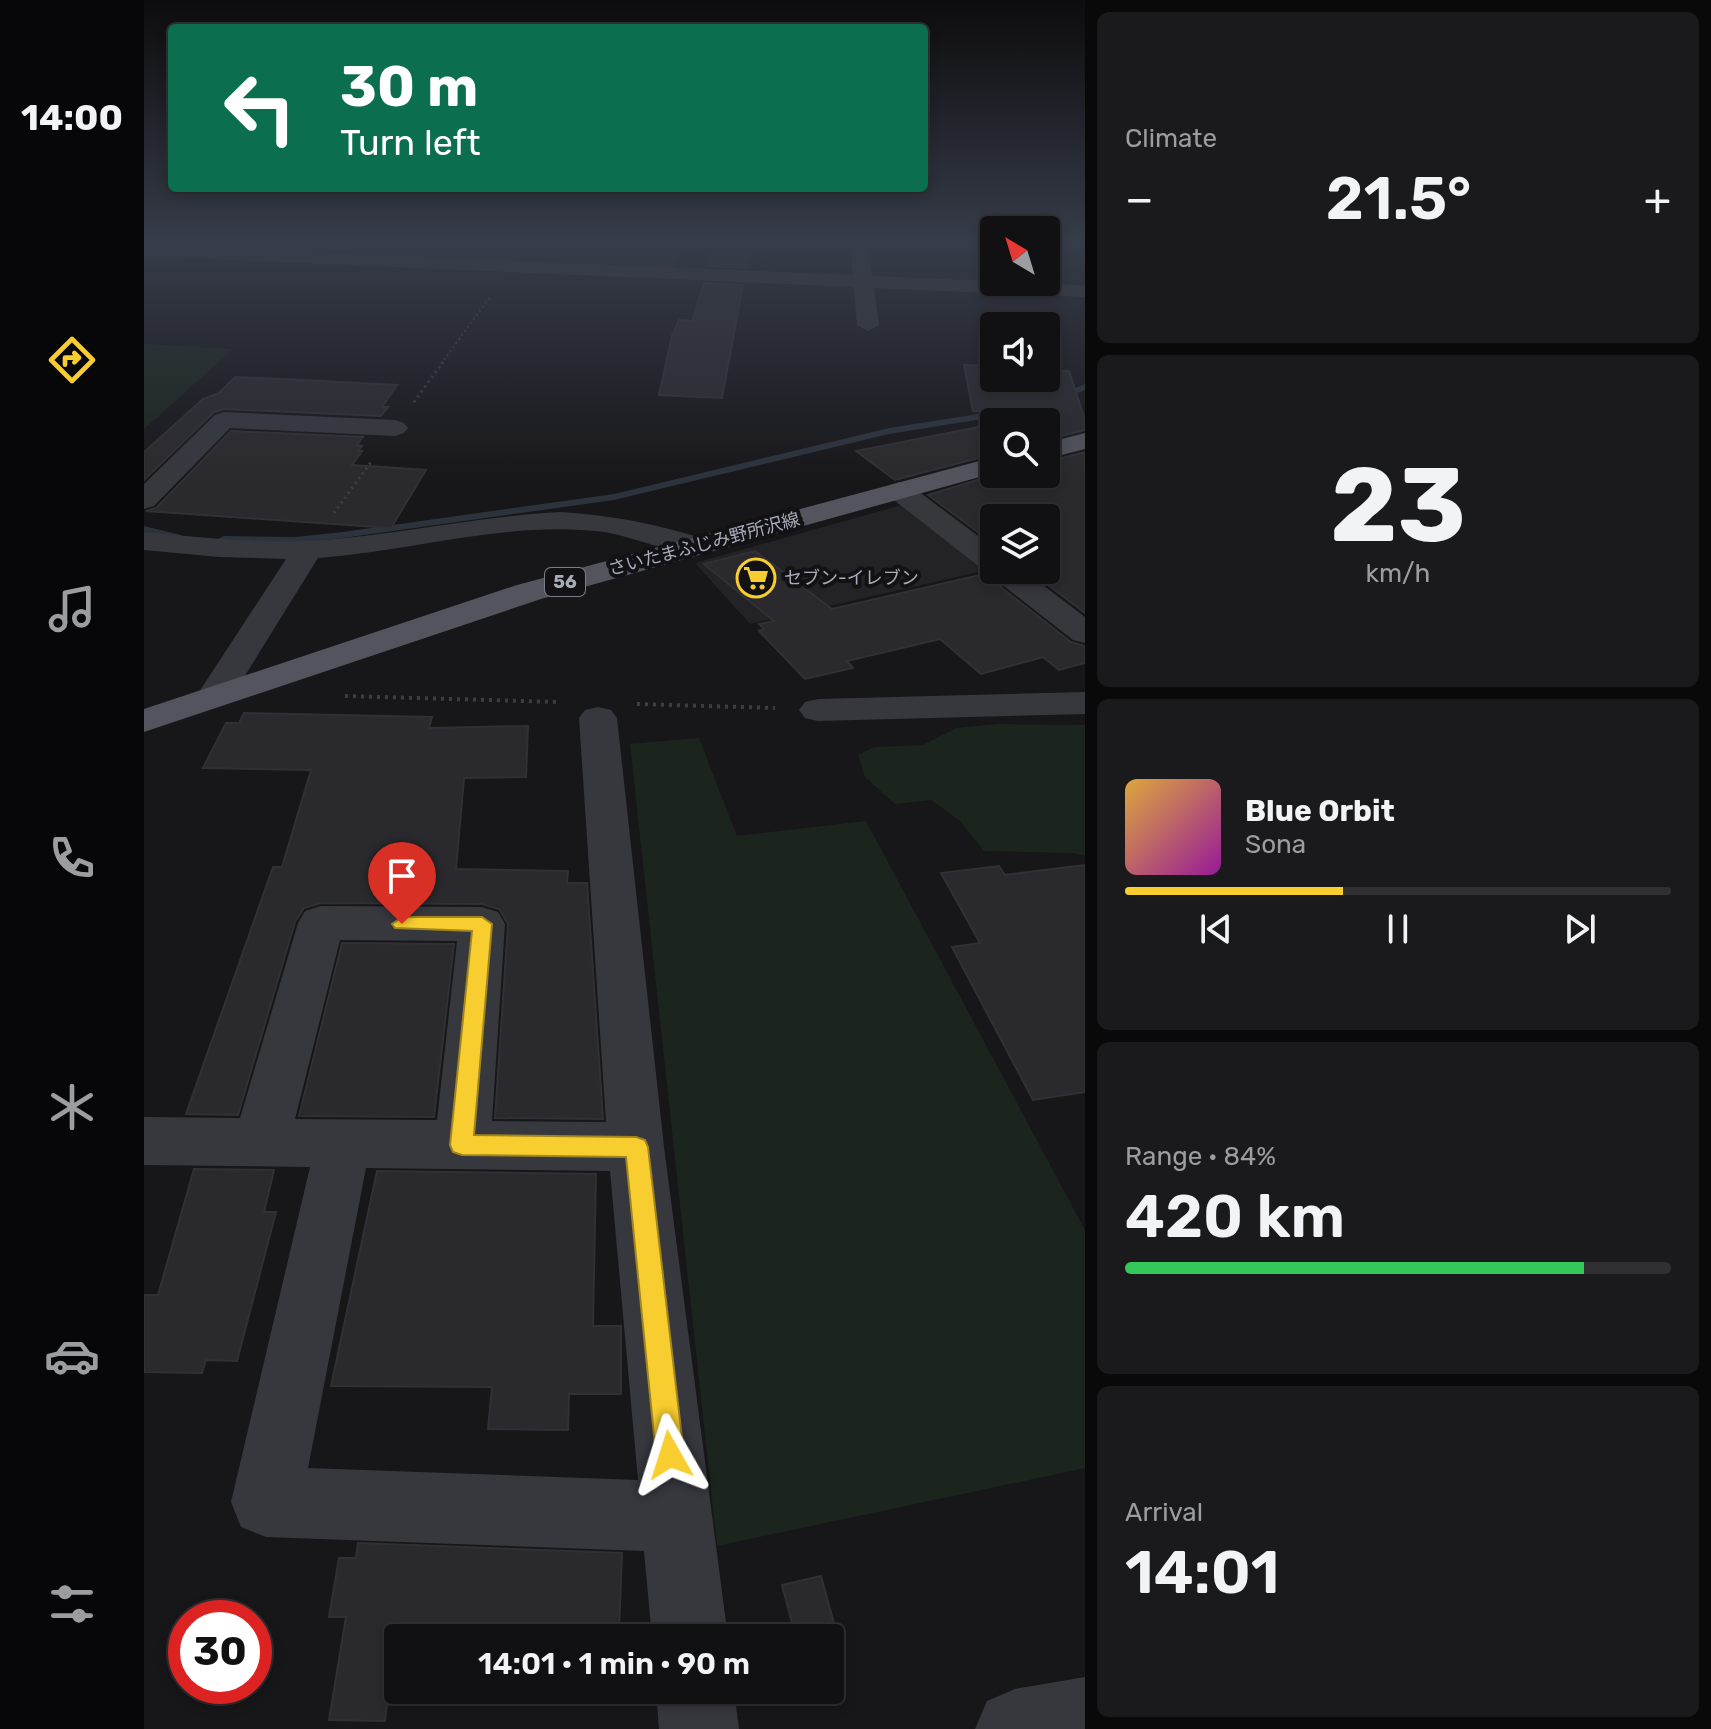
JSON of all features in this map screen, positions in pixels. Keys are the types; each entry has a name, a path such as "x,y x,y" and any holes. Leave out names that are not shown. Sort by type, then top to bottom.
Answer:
{"main road":[{"path":"1060,447 1085,441"},
{"name":"さいたまふじみ野所沢線","path":"144,721 515,596 980,469"}],"street":[{"path":"144,500 224,420 395,428"},
{"path":"900,491 980,552"},
{"path":"144,541 228,551 308,550 510,522 567,519 624,524 656,531 694,546"},
{"path":"215,695 308,550"},
{"path":"1021,584 1085,633"},
{"path":"818,710 1085,703"},
{"path":"598,708 636,1147 688,1624"},
{"path":"261,1142 321,923 482,924 462,1145"},
{"path":"144,1141 636,1147"},
{"path":"343,1144 266,1502 677,1517"},
{"path":"696,1704 699,1729"},
{"path":"1015,1729 1085,1717"}],"path":[{"path":"278,678 299,694 598,708 818,710"}],"shaded area":[{"path":"144,344 233,349 144,429"},
{"path":"905,504 980,564 980,572 750,624 695,563"},
{"path":"998,724 1085,725 1085,856 1073,853 984,851 960,821 931,800 895,804 865,777 858,755 874,747 923,745 957,728"},
{"path":"699,738 737,836 866,821 1085,1230 1085,1468 717,1546 630,744"}],"building":[{"path":"678,323 736,323 722,398 659,395"},
{"path":"964,365 980,366 980,392 1060,392 1060,370 1069,371 1085,420 1085,430 1060,436 1060,408 980,408 980,411 973,411"},
{"path":"235,377 397,385 382,407 388,407 381,416 224,409 214,412 144,480 144,452 203,399 219,393"},
{"path":"980,427 980,458 895,480 856,451"},
{"path":"231,431 363,437 357,445 362,446 358,451 362,451 352,465 426,470 391,528 146,511 156,508"},
{"path":"1085,452 1085,613 1047,584 1060,584 1060,504 980,504 980,534 928,495 980,479 980,488 1060,488 1060,458"},
{"path":"755,551 832,609 980,575 980,584 997,584 1071,642 1085,646 1085,663 1059,670 1043,657 981,674 940,639 847,661 853,668 805,679 759,631 764,629 759,624 774,621 704,564"},
{"path":"244,713 432,717 429,728 528,726 526,777 464,778 456,869 568,871 567,883 587,883 603,1119 495,1118 508,924 499,909 482,904 321,903 304,908 295,922 238,1115 186,1114 273,867 282,867 311,770 203,768 226,723 239,723"},
{"path":"1085,865 1085,1092 1033,1100 952,947 980,943 941,873 999,866 1005,875"},
{"path":"342,943 454,944 434,1117 299,1116"},
{"path":"194,1169 274,1170 264,1212 276,1212 237,1361 206,1360 202,1373 144,1372 144,1295 158,1295"},
{"path":"377,1171 596,1174 593,1326 621,1326 621,1394 569,1394 568,1430 488,1429 492,1387 331,1386"},
{"path":"358,1543 622,1553 619,1624 384,1624 385,1721 329,1720 346,1617 329,1617 339,1558 356,1558"},
{"path":"821,1576 834,1624 792,1624 782,1585"}],"waterway":[{"path":"1058,397 1085,387"},
{"path":"224,539 295,540 343,535 614,497 889,431 980,417"},
{"path":"144,529 177,537"}],"place":[{"name":"セブン-イレブン","path":"756,578"}],"route":[{"path":"402,924 482,924 462,1145 636,1147 670,1455"}]}
